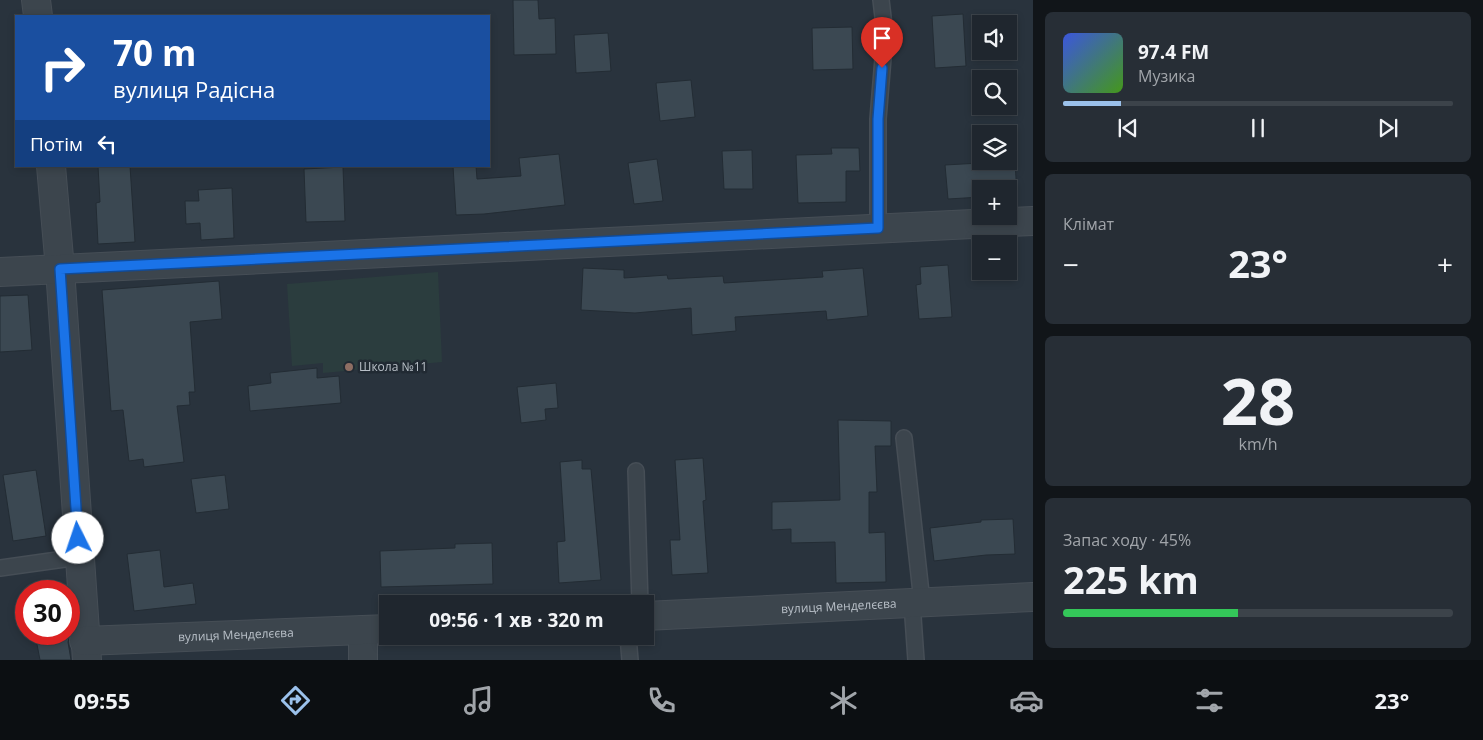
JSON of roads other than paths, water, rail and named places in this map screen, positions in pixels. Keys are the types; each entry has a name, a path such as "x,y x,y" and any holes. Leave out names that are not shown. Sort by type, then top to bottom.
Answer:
{"street":[{"path":"36,0 38,15"},
{"path":"51,167 60,269 85,651"},
{"path":"0,272 1033,221"},
{"name":"вулиця Менделєєва","path":"654,616 1033,597"},
{"path":"363,660 375,629"},
{"name":"вулиця Менделєєва","path":"85,651 375,629"}],"lane":[{"path":"878,228 878,119 885,34 881,0"},
{"path":"904,438 917,603 916,660"},
{"path":"636,471 640,595"},
{"path":"0,568 79,557"},
{"path":"629,645 630,660"}],"place":[{"name":"Школа №11","path":"349,367"}]}
